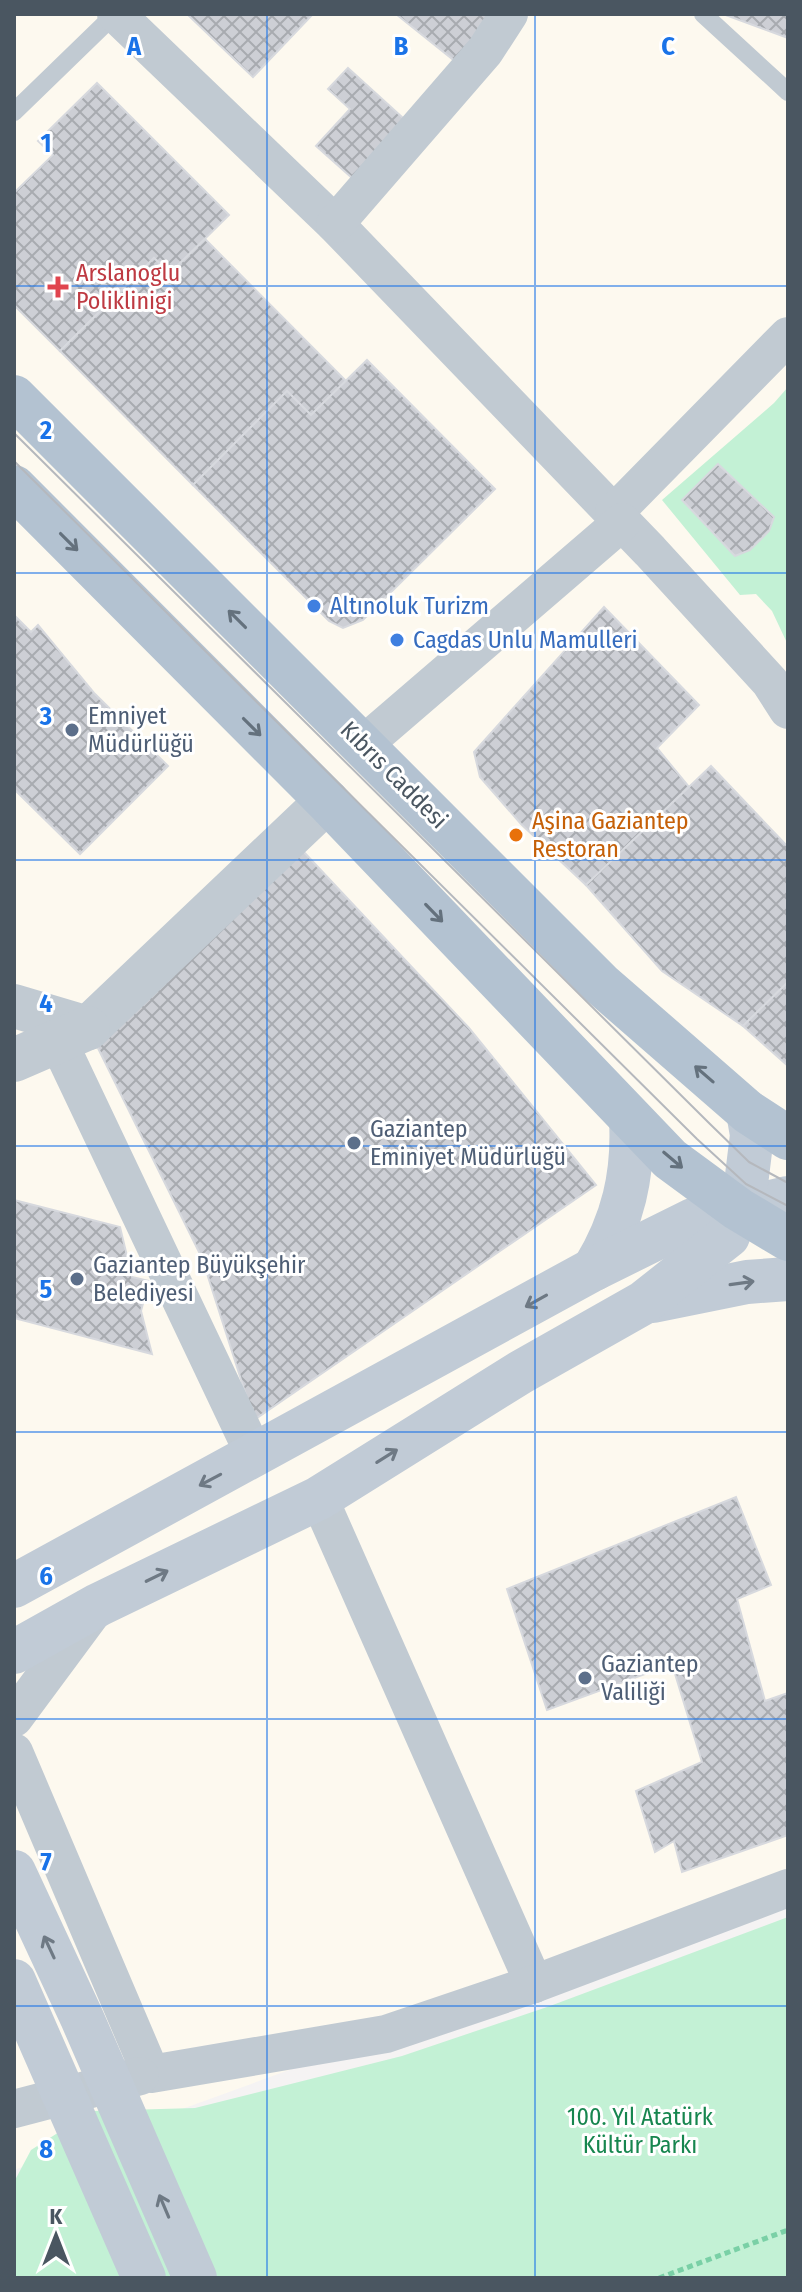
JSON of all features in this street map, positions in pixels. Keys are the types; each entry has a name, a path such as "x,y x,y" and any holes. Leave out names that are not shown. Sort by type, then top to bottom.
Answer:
{"main road":[{"name":"Kıbrıs Caddesi","path":"14,397 601,984 748,1112 788,1138"},
{"path":"14,487 327,801 670,1159 738,1209 788,1239"},
{"path":"14,1652 98,1605 319,1498 521,1372 643,1303 728,1236 746,1184 752,1135 748,1112"},
{"path":"594,1269 607,1248 625,1202 631,1175 631,1119"},
{"path":"14,1586 594,1269 693,1220 788,1198"},
{"path":"643,1303 695,1291 788,1279"},
{"path":"14,1872 82,2018 195,2278"},
{"path":"14,1981 144,2278"}],"street":[{"path":"116,14 335,224 618,517 770,682 788,710"},
{"path":"335,224 485,51 509,14"},
{"path":"364,744 618,517 788,336"},
{"path":"14,1060 53,1023 327,801"},
{"path":"53,1023 255,1456"},
{"path":"319,1498 534,1984"},
{"path":"14,1718 98,1605"},
{"path":"14,1752 151,2074"},
{"path":"14,2109 151,2074 386,2034 534,1984 788,1888"}],"lane":[{"path":"14,112 116,14"},
{"path":"703,14 788,92"}],"path":[{"path":"659,2278 788,2230"}],"shaded area":[{"path":"14,14 788,14 788,1889 14,2170"}],"green space":[{"path":"788,387 788,645 772,611 756,594 740,595 662,500 774,403"},
{"name":"100. Yıl Atatürk Kültür Parkı","path":"788,1917 788,2278 14,2278 14,2182 31,2150 92,2111 195,2108 402,2056 550,2006"}],"building":[{"path":"187,14 313,14 253,77"},
{"path":"396,14 495,14 456,62"},
{"path":"723,14 788,14 788,38"},
{"path":"348,68 413,127 360,185 316,146 350,109 328,89"},
{"path":"97,83 229,215 170,273 154,258 60,351 14,305 14,193 53,155 38,141"},
{"path":"205,239 346,381 311,415 287,391 193,485 60,351 154,258 170,273"},
{"path":"367,360 495,489 363,620 343,628 329,621 193,485 287,391 311,415"},
{"path":"718,464 774,517 769,531 750,550 735,556 682,500"},
{"path":"604,607 699,705 657,748 689,787 586,885 521,824 480,777 474,752"},
{"name":"Emniyet Müdürlüğü","path":"14,615 31,632 38,625 94,693 168,766 80,854 14,789"},
{"path":"711,766 788,847 788,982 743,1026 662,971 586,885"},
{"name":"Gaziantep Eminiyet Müdürlüğü","path":"302,850 469,1028 596,1185 254,1420 202,1258 88,1028"},
{"path":"788,982 788,1066 743,1026"},
{"name":"Gaziantep Büyükşehir Belediyesi","path":"14,1200 120,1227 132,1277 149,1281 141,1311 152,1354 14,1318"},
{"name":"Gaziantep Valiliği","path":"736,1497 771,1585 737,1599 765,1701 788,1693 788,1835 682,1872 674,1841 655,1852 636,1791 702,1762 672,1664 547,1710 507,1589"}],"tram line":[{"path":"14,433 749,1162 788,1183"},
{"path":"14,461 697,1139 746,1184 788,1206"}],"place":[{"name":"Arslanoglu Poliklinigi","path":"58,287"},
{"name":"Altınoluk Turizm","path":"314,606"},
{"name":"Cagdas Unlu Mamulleri","path":"397,640"},
{"name":"Emniyet Müdürlüğü","path":"72,730"},
{"name":"Aşina Gaziantep Restoran","path":"516,835"},
{"name":"Gaziantep Eminiyet Müdürlüğü","path":"354,1143"},
{"name":"Gaziantep Büyükşehir Belediyesi","path":"77,1279"},
{"name":"Gaziantep Valiliği","path":"585,1678"}]}
